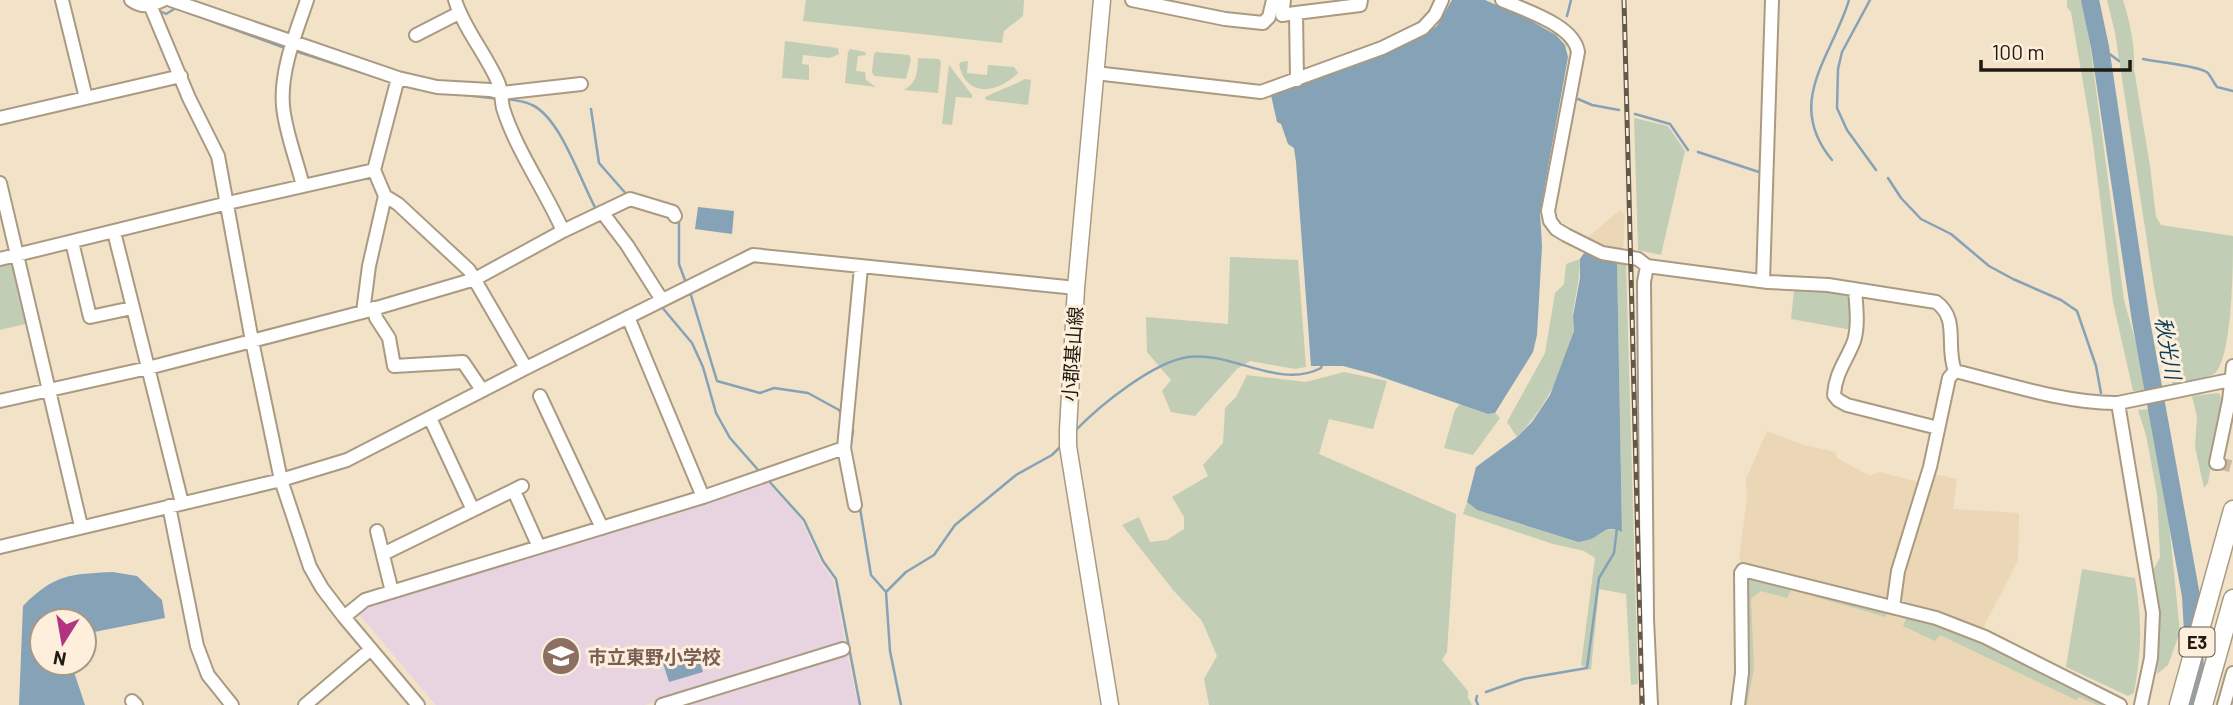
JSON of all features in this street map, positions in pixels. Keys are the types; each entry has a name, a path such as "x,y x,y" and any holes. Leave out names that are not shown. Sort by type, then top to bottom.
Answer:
{"highway":[{"name":"E3","path":"2179,705 2233,510"},
{"name":"E3","path":"2203,705 2233,599"}],"main road":[{"name":"小郡基山線","path":"1102,0 1076,288 1068,438 1110,705"}],"street":[{"path":"62,0 86,98"},
{"path":"131,0 141,6 154,2 189,98 218,156 281,480 310,567 344,617 418,705"},
{"path":"171,0 398,78 437,88 502,93 581,84"},
{"path":"303,186 283,110 283,93 293,42 307,0"},
{"path":"455,0 459,13 502,93 502,107 563,231"},
{"path":"1132,0 1225,19 1263,23 1269,17 1273,0"},
{"path":"1284,0 1282,15 1360,5 1361,0"},
{"path":"1095,73 1261,92 1382,48 1423,28 1435,15 1442,0"},
{"path":"1502,0 1568,32 1577,42 1578,52 1548,211 1550,221 1556,229 1602,253 1638,259 1647,266 1763,281 1828,285 1936,302 1945,308 1951,320 1950,359 1955,371"},
{"path":"1763,281 1772,0"},
{"path":"416,35 459,13"},
{"path":"1296,13 1297,80"},
{"path":"0,118 181,76"},
{"path":"398,78 374,170 385,196 398,204 469,270 526,368"},
{"path":"0,259 374,170"},
{"path":"0,183 2,203 17,255 81,526"},
{"path":"385,196 369,266 368,310 389,338 394,366 463,362 482,390"},
{"path":"0,401 48,388 148,368 475,279 563,231 630,199 673,212 675,216"},
{"path":"602,212 662,300"},
{"path":"114,232 148,368 176,505 197,646 208,675 232,705"},
{"path":"72,242 90,317 132,308"},
{"path":"0,547 281,480 347,460 753,255 1076,288"},
{"path":"1647,266 1644,296 1647,619 1651,705"},
{"path":"855,505 844,448 861,267"},
{"path":"1855,289 1854,340 1838,372 1834,395 1847,405 1938,428"},
{"path":"628,317 703,497"},
{"path":"2219,463 2216,463 2229,401 2233,366"},
{"path":"1955,371 2036,391 2104,403 2118,403 2231,380"},
{"path":"1893,607 1898,571 1919,504 1949,378 1955,371"},
{"path":"540,396 602,528"},
{"path":"2118,403 2153,613 2151,658 2141,705"},
{"path":"430,418 473,510"},
{"path":"344,617 365,600 703,497 844,448"},
{"path":"383,554 518,489 539,547"},
{"path":"377,531 392,592"},
{"path":"1738,705 1742,673 1743,570 1936,618 1985,637 2120,705"},
{"path":"305,705 371,649"},
{"path":"662,705 843,649"},
{"path":"2224,705 2233,673"}],"shaded area":[{"path":"1620,210 1625,215 1623,250 1587,238"},
{"path":"1767,431 1804,445 1835,452 1837,458 1870,476 1879,472 1923,483 1889,600 1742,564 1739,559 1747,498 1746,479"},
{"path":"1929,473 1957,479 1953,509 2019,513 2018,561 1982,630 1897,602 1901,570"},
{"path":"767,482 800,518 821,563 833,580 845,642 645,705 436,705 358,613 367,605"},
{"path":"1753,577 1931,624 2105,705 1742,705 1747,674 1747,581"},
{"path":"847,652 858,705 676,705"}],"green space":[{"path":"806,0 1024,0 1023,16 1004,31 1002,43 803,21"},
{"path":"2067,0 2081,0 2090,44 2124,300 2149,390 2133,391 2113,302 2092,135"},
{"path":"2107,0 2123,0 2130,25 2156,217 2161,225 2233,236 2231,310 2220,365 2214,374 2173,387 2154,287 2115,33"},
{"path":"785,41 838,48 839,54 830,58 803,55 802,64 809,65 809,80 782,78"},
{"path":"850,49 865,52 866,55 858,56 856,71 865,72 866,80 876,87 845,83"},
{"path":"876,52 909,55 911,59 906,79 874,76 872,72"},
{"path":"918,58 939,59 941,62 938,93 904,90 914,80"},
{"path":"968,61 967,73 987,75 988,65 1014,67 1018,73 1001,85 975,88 968,83 959,64"},
{"path":"949,65 972,95 972,98 956,97 952,125 942,124"},
{"path":"1025,79 1031,80 1028,105 986,100 985,97"},
{"path":"1634,118 1668,126 1685,151 1661,255 1638,250"},
{"path":"1230,257 1298,260 1306,367 1295,369 1250,361 1237,369 1195,416 1171,412 1162,391 1171,380 1147,352 1146,317 1228,324"},
{"path":"1580,259 1573,312 1574,331 1569,348 1552,389 1517,437 1507,422 1545,353 1555,293 1564,284 1566,264"},
{"path":"1617,260 1626,262 1638,684 1631,685 1626,594 1599,589 1591,670 1581,665 1595,558 1584,551 1553,544 1463,514 1467,502 1477,510 1577,542 1605,531 1622,531"},
{"path":"15,262 29,323 0,330 0,263"},
{"path":"1794,290 1846,291 1850,296 1852,330 1791,319"},
{"path":"1344,372 1387,381 1373,429 1329,419 1319,454 1456,514 1447,652 1442,660 1468,691 1472,705 1209,705 1204,679 1217,656 1202,621 1173,590 1122,525 1139,517 1150,542 1167,540 1184,529 1184,517 1172,497 1208,476 1203,465 1223,443 1225,408 1236,397 1247,375 1306,382"},
{"path":"2219,393 2222,401 2208,483 2204,488 2195,447 2197,417 2192,396"},
{"path":"1460,404 1488,414 1495,413 1500,418 1473,455 1444,448 1455,410"},
{"path":"2150,409 2166,494 2180,632 2168,665 2157,674 2160,616 2154,569 2160,557 2157,494 2146,435 2138,410"},
{"path":"2082,569 2135,578 2140,649 2134,693 2128,696 2066,667"},
{"path":"1753,577 1887,612 1886,617 1791,590 1787,598 1761,591 1751,599 1754,668 1747,705 1742,705 1747,674 1747,581"},
{"path":"1907,617 1983,645 2105,705 2097,705 2079,697 2076,700 1940,635 1935,641 1903,626"}],"water":[{"path":"1452,0 1485,0 1526,18 1556,35 1565,45 1568,57 1540,212 1542,246 1537,335 1533,352 1495,413 1488,414 1373,374 1343,366 1311,366 1294,148 1288,144 1281,124 1277,122 1271,95 1368,60 1418,38 1437,26"},
{"path":"698,207 734,211 732,234 695,229"},
{"path":"1586,250 1617,260 1622,532 1608,530 1578,542 1477,510 1467,502 1476,467 1517,437 1532,422 1550,395 1574,331 1573,316 1580,278 1580,259"},
{"path":"113,572 137,576 162,600 165,618 98,631 98,607 28,607 28,677 76,677 85,705 19,705 23,606 44,587 64,578"},
{"path":"695,647 703,672 669,682 661,657"}],"waterway":[{"path":"1567,16 1571,0"},
{"path":"1832,160 1818,139 1812,119 1812,99 1823,60 1849,0"},
{"path":"1870,0 1842,52 1838,69 1837,108 1847,130 1876,170"},
{"name":"秋光川","path":"2090,0 2100,47 2141,321 2191,596 2197,705"},
{"path":"158,10 166,14 176,8 285,48"},
{"path":"2100,47 2119,61"},
{"path":"295,51 388,81"},
{"path":"2143,59 2204,71 2217,87 2233,91"},
{"path":"457,94 499,99"},
{"path":"505,99 532,105 552,123 597,211"},
{"path":"1578,99 1592,105 1619,110"},
{"path":"591,109 599,163 628,196"},
{"path":"1635,114 1670,124 1688,150"},
{"path":"1698,152 1762,173"},
{"path":"1888,178 1901,198 1921,219 1951,234 1989,266 2061,300 2077,311 2096,366 2101,393"},
{"path":"679,217 679,264 686,283"},
{"path":"690,292 717,381 760,393 774,388 808,393 839,410 842,415"},
{"path":"661,306 692,343 703,367 716,413 730,438 760,472"},
{"path":"1075,431 1127,386 1159,367 1188,357 1221,359 1289,375 1305,374 1321,368 1322,364"},
{"path":"850,426 853,431 850,450"},
{"path":"886,592 906,572 934,555 955,525 1016,475 1052,455 1061,446"},
{"path":"852,459 857,484"},
{"path":"767,479 804,520 823,561 836,579 860,705"},
{"path":"860,508 871,575 886,592 890,651 901,705"},
{"path":"1486,692 1523,679 1587,668 1599,578 1614,553 1617,528"},
{"path":"1477,696 1478,705"}],"tunnel":[{"path":"2219,463 2233,467"}],"railway":[{"path":"1624,0 1642,705"}],"place":[{"name":"市立東野小学校","path":"561,656"}]}
